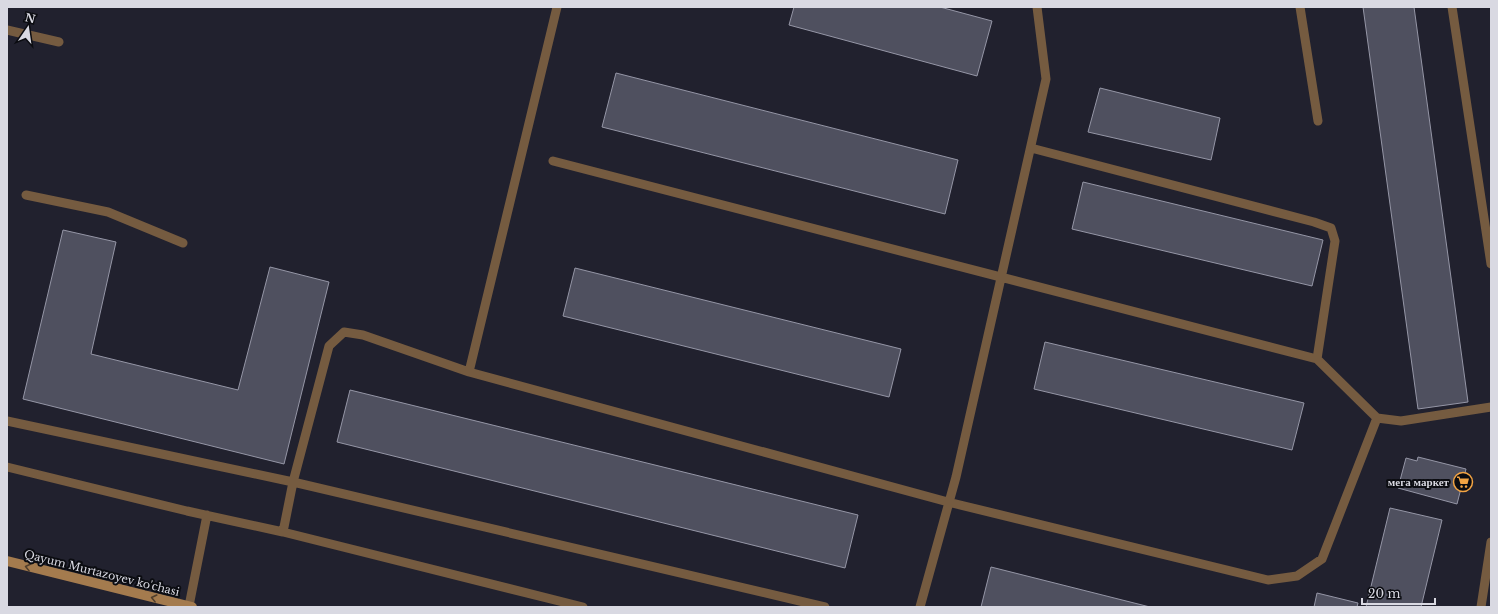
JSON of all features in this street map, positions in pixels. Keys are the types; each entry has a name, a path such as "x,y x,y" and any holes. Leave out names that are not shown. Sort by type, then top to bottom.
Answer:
{"street":[{"name":"Qayum Murtazoyev ko'chasi","path":"7,561 190,607"}],"lane":[{"path":"469,372 557,7"},
{"path":"920,607 956,477 1046,79 1038,7"},
{"path":"1300,7 1318,121"},
{"path":"1452,7 1491,264"},
{"path":"7,30 59,42"},
{"path":"1031,148 1314,222 1331,228 1335,242 1317,359"},
{"path":"553,161 1317,359 1377,418 1401,421 1491,407"},
{"path":"26,196 108,212 183,243"},
{"path":"283,532 293,482 329,346 344,332 363,335 469,372 948,502 1268,580 1297,576 1322,559 1377,418"},
{"path":"7,421 293,482 825,607"},
{"path":"7,467 283,532 583,607"},
{"path":"190,607 207,515"},
{"path":"1481,607 1491,542"}],"building":[{"path":"794,7 940,7 992,21 977,76 789,25"},
{"path":"1363,7 1414,7 1468,402 1418,409"},
{"path":"616,73 958,160 945,214 602,127"},
{"path":"1100,88 1220,118 1211,160 1088,132"},
{"path":"1083,182 1323,240 1312,286 1072,229"},
{"path":"63,230 116,242 91,354 238,390 270,267 329,282 284,464 23,399"},
{"path":"575,268 901,349 889,397 563,316"},
{"path":"1045,342 1304,403 1292,450 1034,389"},
{"path":"350,390 858,515 845,568 337,442"},
{"path":"1418,457 1466,469 1457,504 1398,488 1406,458 1417,461"},
{"path":"1390,508 1442,520 1421,607 1366,607"},
{"path":"991,567 1150,607 981,607"},
{"path":"1317,593 1358,603 1357,607 1314,607"}],"place":[{"name":"мега маркет","path":"1463,482"}]}
